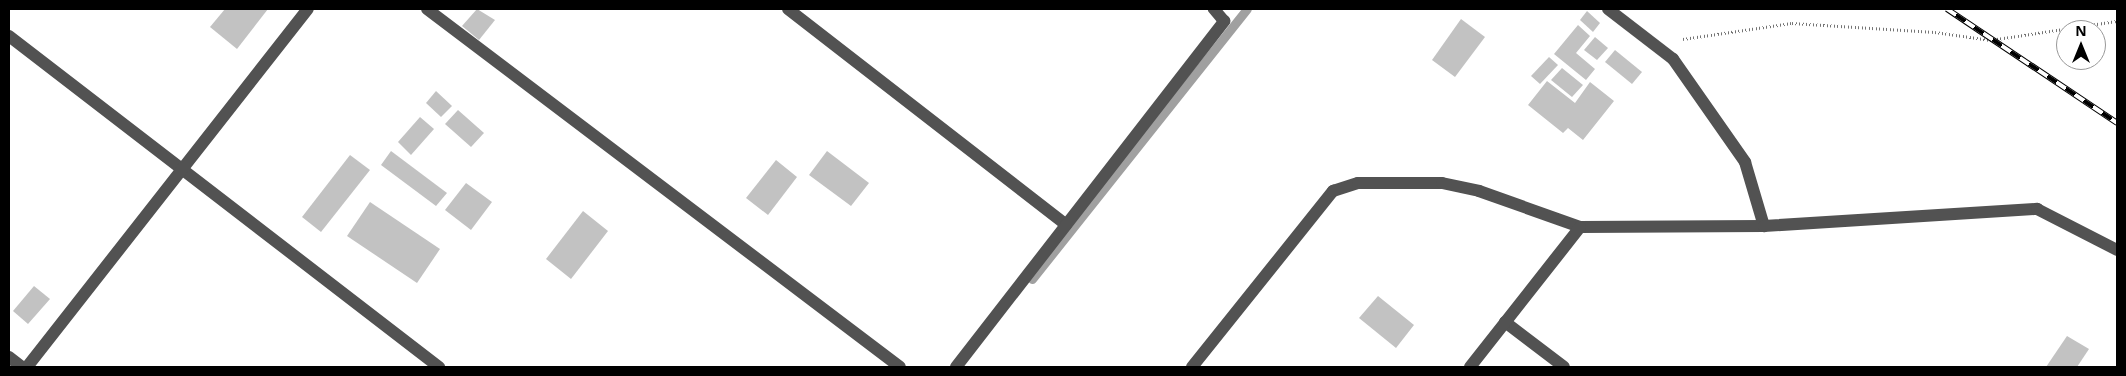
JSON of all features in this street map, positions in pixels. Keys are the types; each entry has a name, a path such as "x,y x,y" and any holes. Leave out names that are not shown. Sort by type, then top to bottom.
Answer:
{"street":[{"path":"27,367 308,9"},
{"path":"426,9 900,367"},
{"path":"788,9 1066,225"},
{"path":"956,367 1224,21 1214,9"},
{"path":"1608,9 1673,59 1745,162 1764,226"},
{"path":"9,36 439,367"},
{"path":"1192,367 1333,191 1358,183 1442,183 1479,191 1580,227 1764,226 2037,209 2117,250"},
{"path":"1470,367 1580,227"},
{"path":"1505,322 1564,367"},
{"path":"9,357 22,367"}],"path":[{"path":"1653,43 1792,23 1935,32 1990,40 2117,21"}],"building":[{"path":"225,9 268,9 237,49 210,27"},
{"path":"477,9 495,20 479,40 462,26"},
{"path":"1587,11 1600,23 1593,32 1580,20"},
{"path":"1461,19 1485,37 1455,77 1432,60"},
{"path":"1578,25 1590,36 1576,53 1595,69 1586,80 1554,54"},
{"path":"1595,37 1608,48 1597,60 1584,50"},
{"path":"1615,50 1642,72 1632,84 1605,62"},
{"path":"1549,57 1558,65 1540,84 1531,76"},
{"path":"1562,68 1583,85 1572,97 1551,80"},
{"path":"1547,81 1575,103 1590,82 1614,101 1583,140 1568,128 1563,133 1528,105"},
{"path":"436,91 452,106 441,117 426,103"},
{"path":"458,110 484,133 471,147 445,124"},
{"path":"420,117 434,129 411,155 398,142"},
{"path":"391,151 447,193 436,206 381,165"},
{"path":"827,151 869,183 851,206 809,175"},
{"path":"350,155 370,170 321,232 302,217"},
{"path":"776,160 797,177 768,215 746,198"},
{"path":"466,183 492,202 471,230 445,210"},
{"path":"370,202 440,249 417,283 347,236"},
{"path":"583,211 608,231 571,279 546,259"},
{"path":"34,286 50,299 28,324 13,311"},
{"path":"1378,296 1414,325 1396,348 1359,318"},
{"path":"2067,336 2089,349 2077,367 2046,367"}],"waterway":[{"path":"1032,279 1247,9"}],"railway":[{"path":"1947,9 2117,123"}]}
